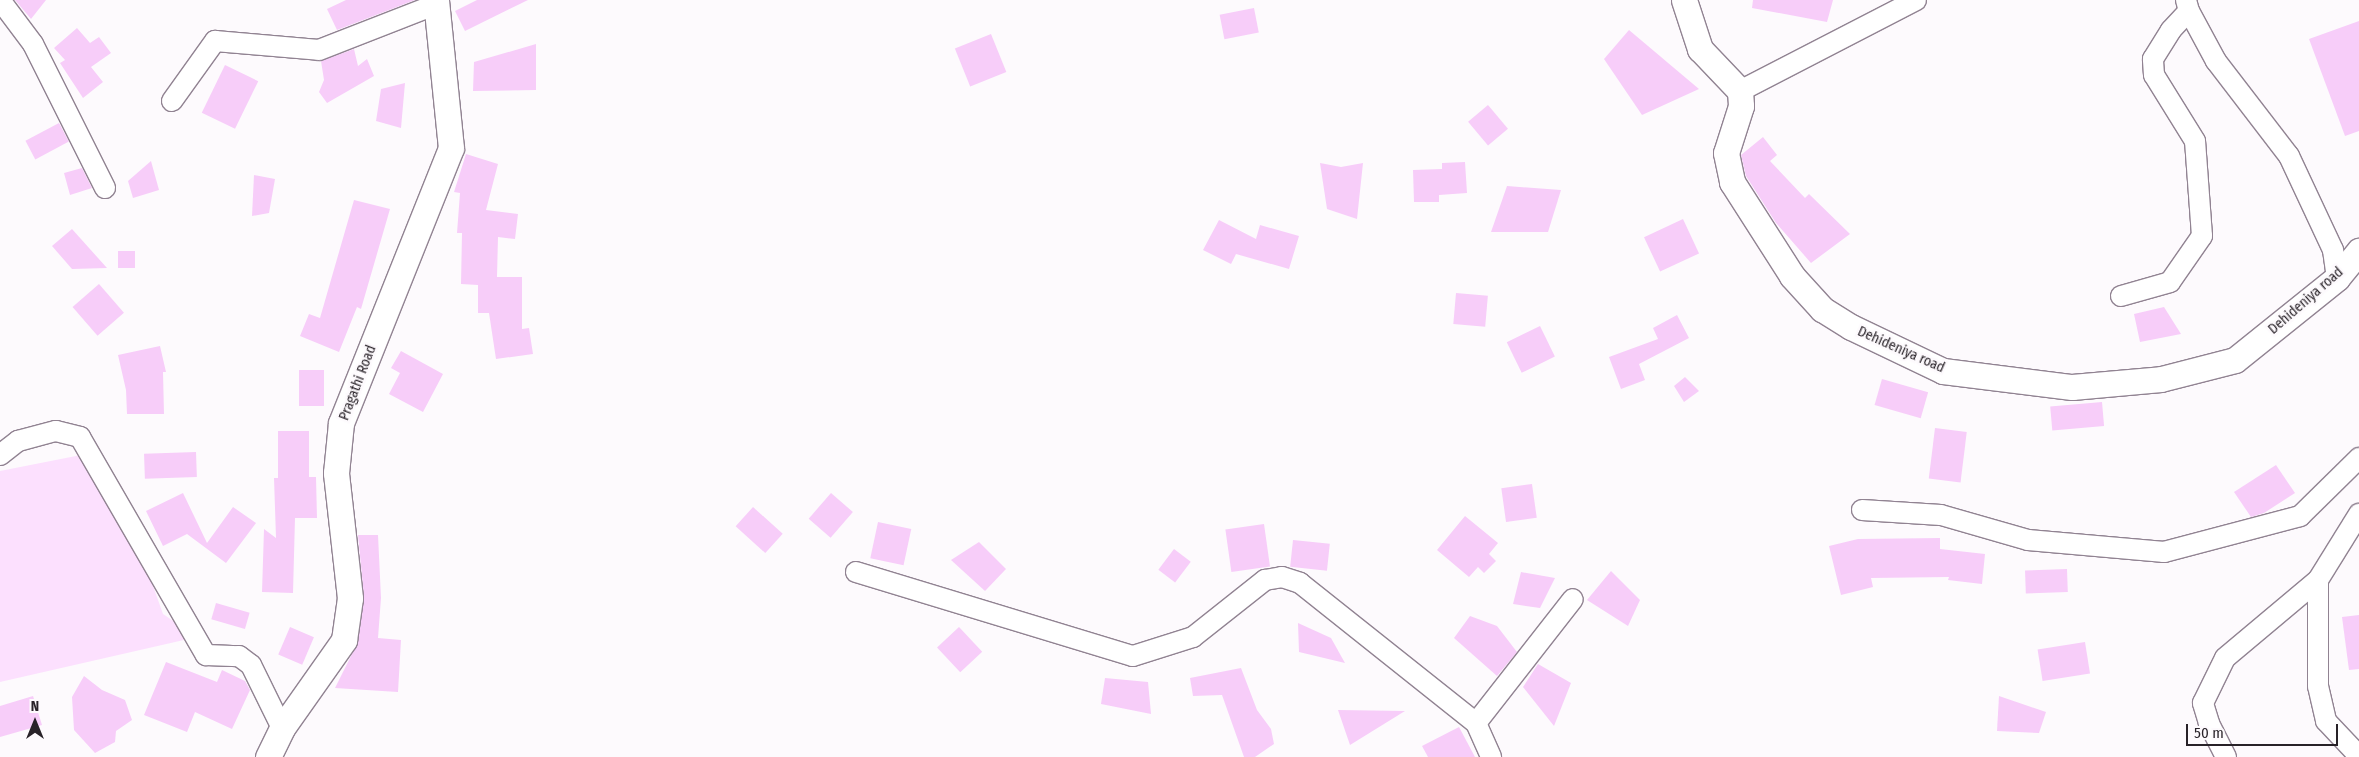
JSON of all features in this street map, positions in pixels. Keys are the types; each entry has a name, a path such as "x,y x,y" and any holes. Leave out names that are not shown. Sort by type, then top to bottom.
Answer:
{"street":[{"path":"0,0 33,44 105,188"},
{"path":"1684,0 1700,49 1740,91 1916,0"},
{"path":"172,102 215,41 319,50 437,2"},
{"name":"Pragathi Road","path":"268,757 282,728 344,640 350,598 336,473 341,423 451,148 437,2"},
{"path":"2121,296 2170,282 2202,236 2195,141 2154,75 2153,60 2170,30 2188,6 2216,61 2289,156 2333,250 2337,278"},
{"name":"Dehideniya road","path":"1740,91 1741,106 1726,153 1732,182 1792,276 1822,309 1851,327 1943,371 2072,387 2161,380 2235,360 2337,278 2359,251"},
{"path":"0,455 18,441 56,431 80,437 206,655 239,656 251,665 282,728"},
{"path":"1862,510 1941,515 2028,540 2164,552 2300,516 2359,458"},
{"path":"2226,757 2209,723 2203,702 2225,658 2318,580 2359,514"},
{"path":"856,572 1133,656 1193,637 1265,580 1282,577 1300,583 1476,723 1491,757"},
{"path":"2318,580 2318,686 2326,721 2359,756"},
{"path":"1476,723 1573,599"}],"shaded area":[{"path":"81,455 147,569 163,614 197,637 0,682 0,471"}],"building":[{"path":"15,0 46,0 31,19"},
{"path":"346,0 415,0 337,30 327,9"},
{"path":"477,0 528,0 465,31 455,11"},
{"path":"1753,0 1833,0 1827,22 1752,8"},
{"path":"1254,8 1259,33 1224,39 1220,15"},
{"path":"2359,21 2359,131 2345,136 2309,39"},
{"path":"77,28 90,43 99,37 111,53 91,67 103,82 83,98 60,63 65,60 54,48"},
{"path":"1629,30 1699,89 1642,115 1604,59"},
{"path":"991,34 1006,72 970,87 955,49"},
{"path":"536,44 536,90 473,91 474,62"},
{"path":"354,49 358,66 367,59 374,76 327,103 319,92 324,80 321,61"},
{"path":"225,65 258,81 235,129 202,113"},
{"path":"405,83 401,128 376,121 381,89"},
{"path":"1488,105 1508,129 1488,145 1468,122"},
{"path":"59,123 69,142 35,159 25,141"},
{"path":"1763,137 1777,155 1770,161 1805,198 1809,194 1850,234 1811,263 1776,223 1746,176 1741,155"},
{"path":"466,154 498,164 486,210 518,214 515,239 498,237 497,277 522,277 522,329 529,328 533,354 496,359 489,313 478,313 478,285 461,284 462,233 457,233 460,193 454,192"},
{"path":"151,161 159,190 133,198 128,181"},
{"path":"1465,162 1467,193 1439,195 1439,202 1414,202 1413,170 1442,169 1442,163"},
{"path":"1320,163 1341,167 1363,163 1357,219 1327,209"},
{"path":"82,168 92,188 70,195 64,173"},
{"path":"254,175 275,179 269,213 252,216"},
{"path":"1507,186 1561,190 1548,232 1491,232"},
{"path":"354,200 390,209 361,309 357,307 339,352 300,336 309,314 320,318"},
{"path":"1683,219 1699,253 1660,272 1644,237"},
{"path":"1219,220 1256,239 1260,225 1299,236 1289,269 1236,254 1231,264 1203,250"},
{"path":"72,229 107,268 72,269 52,246"},
{"path":"118,251 135,251 135,268 118,268"},
{"path":"99,284 124,313 98,336 73,307"},
{"path":"1456,293 1488,296 1485,327 1453,324"},
{"path":"2164,307 2181,334 2140,342 2134,314"},
{"path":"1677,315 1689,338 1639,364 1645,380 1621,389 1609,357 1658,339 1653,328"},
{"path":"1540,326 1555,357 1522,373 1507,342"},
{"path":"160,346 166,372 163,372 164,414 127,414 126,390 118,355"},
{"path":"401,351 443,374 423,412 389,394 400,373 391,368"},
{"path":"299,370 324,370 324,406 299,406"},
{"path":"1685,377 1699,391 1684,402 1674,386"},
{"path":"1882,379 1928,392 1921,418 1875,405"},
{"path":"2102,402 2104,426 2052,430 2050,407"},
{"path":"1935,428 1967,432 1961,483 1929,479"},
{"path":"278,431 309,431 309,477 316,477 317,518 295,518 293,593 262,592 264,529 276,538 274,478 278,478"},
{"path":"196,452 197,477 145,479 144,454"},
{"path":"2276,465 2295,493 2264,513 2251,517 2234,492"},
{"path":"1532,484 1537,518 1506,522 1501,488"},
{"path":"183,493 207,543 233,507 256,523 226,563 187,534 163,546 146,511"},
{"path":"831,493 853,512 831,538 809,519"},
{"path":"753,507 783,534 765,553 736,526"},
{"path":"1465,516 1498,543 1489,554 1496,561 1484,573 1478,567 1469,577 1437,550"},
{"path":"878,522 911,529 904,565 870,558"},
{"path":"1264,524 1270,567 1231,572 1225,529"},
{"path":"358,535 378,535 381,598 378,638 401,640 398,692 335,688 358,642 364,597"},
{"path":"1940,538 1940,549 1985,554 1982,584 1948,580 1949,577 1871,578 1873,587 1841,595 1829,546 1858,539"},
{"path":"1293,540 1330,544 1327,571 1290,567"},
{"path":"979,542 1006,569 985,591 951,560"},
{"path":"1174,549 1191,562 1175,582 1158,570"},
{"path":"2067,569 2068,592 2026,593 2025,570"},
{"path":"1611,571 1640,600 1628,626 1587,600"},
{"path":"1521,572 1555,578 1540,608 1513,604"},
{"path":"216,603 250,613 245,629 211,619"},
{"path":"2359,615 2359,669 2349,670 2342,617"},
{"path":"1470,616 1497,626 1517,652 1497,676 1454,638"},
{"path":"1298,623 1331,638 1345,663 1299,652"},
{"path":"290,627 314,637 302,665 278,655"},
{"path":"959,627 982,652 960,672 937,647"},
{"path":"2085,642 2090,674 2043,681 2038,650"},
{"path":"166,662 217,682 222,670 245,681 250,690 232,729 195,712 187,732 144,715"},
{"path":"1538,664 1571,683 1554,726 1523,687"},
{"path":"1241,668 1257,710 1271,729 1274,744 1255,757 1244,757 1222,695 1193,696 1190,678"},
{"path":"84,676 102,690 125,700 132,720 116,731 115,742 95,753 74,730 72,697"},
{"path":"1105,678 1148,682 1151,714 1101,704"},
{"path":"33,696 42,725 0,737 0,706"},
{"path":"1999,696 2046,712 2039,733 1997,731"},
{"path":"1338,710 1405,711 1350,745"},
{"path":"1459,727 1475,757 1428,757 1422,746"}]}
